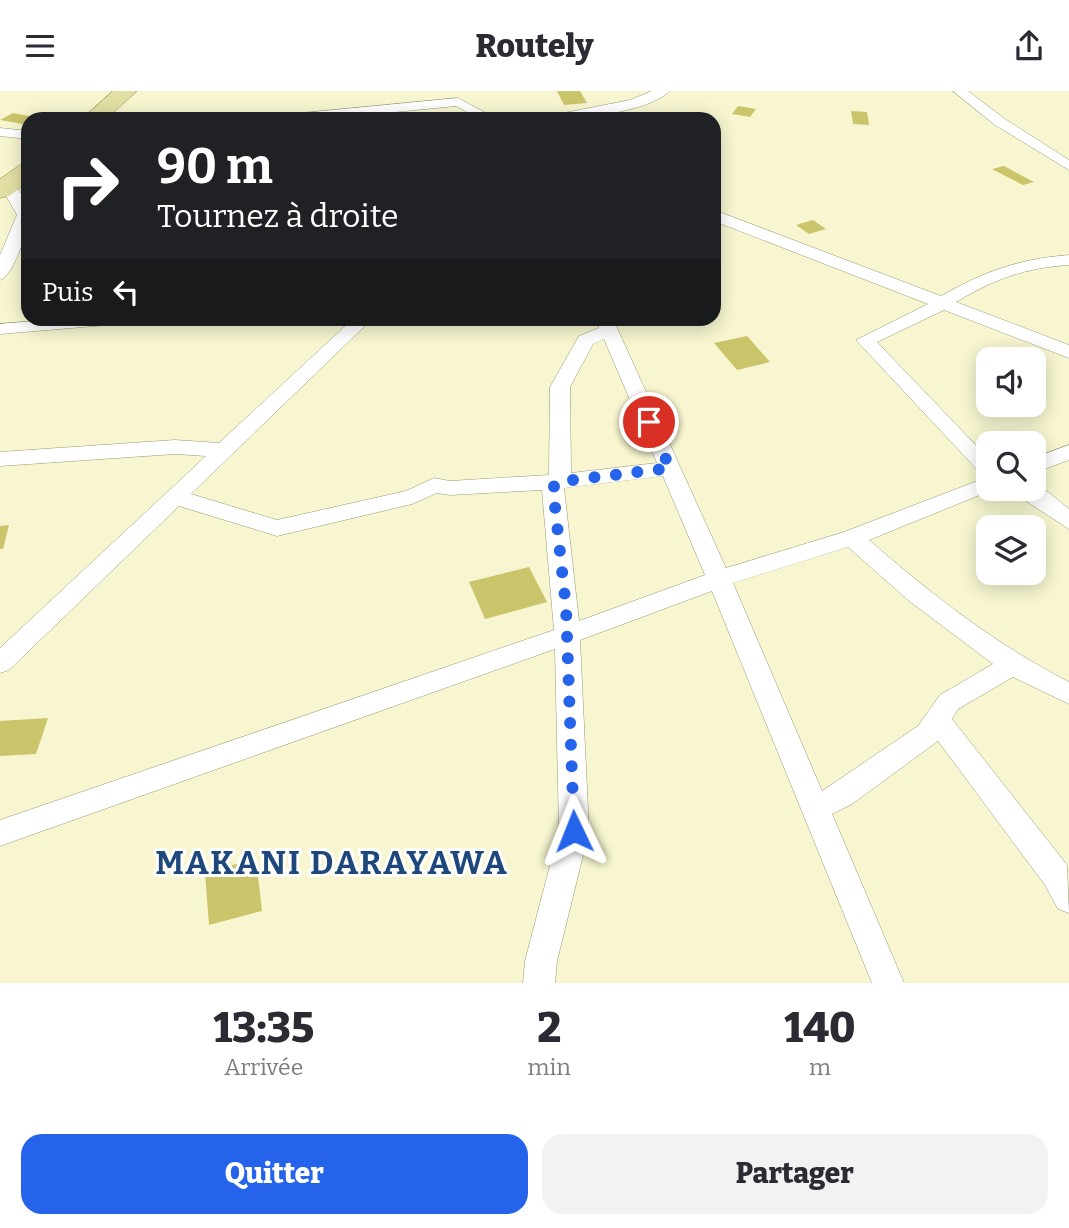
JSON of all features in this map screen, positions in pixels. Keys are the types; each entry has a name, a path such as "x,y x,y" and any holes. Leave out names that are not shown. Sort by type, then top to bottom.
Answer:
{"main road":[{"path":"101,112 126,91"},
{"path":"4,188 21,175"}],"street":[{"path":"589,112 634,103 663,91"},
{"path":"960,91 1000,122 1069,166"},
{"path":"335,112 456,96 480,112"},
{"path":"0,132 21,134"},
{"path":"4,188 21,210"},
{"path":"721,218 1069,352"},
{"path":"0,275 21,225"},
{"path":"976,459 865,340 942,303 980,281 1030,263 1069,260"},
{"path":"0,329 35,326"},
{"path":"0,663 356,326"},
{"path":"539,983 541,961 574,831 566,607 553,488 561,476 560,387 586,340 605,326"},
{"path":"606,326 719,579 888,983"},
{"path":"0,459 175,447 224,450"},
{"path":"1046,461 1069,452"},
{"path":"175,497 277,528 412,497 433,485 450,488 557,482 670,468"},
{"path":"0,833 565,636 719,579 852,538 976,489"},
{"path":"1045,501 1069,521"},
{"path":"852,538 916,594 1013,665 1069,694"},
{"path":"815,809 842,795 928,734 949,702 1013,665"},
{"path":"937,720 1056,875 1069,899"}],"building":[{"path":"557,91 580,91 587,103 564,105"},
{"path":"738,106 756,109 750,117 732,114"},
{"path":"851,111 867,112 869,125 853,124"},
{"path":"13,113 21,115 21,124 0,120"},
{"path":"1004,166 1034,182 1023,185 992,169"},
{"path":"813,220 826,229 809,234 796,225"},
{"path":"747,336 770,362 737,370 714,343"},
{"path":"9,525 3,549 0,549 0,526"},
{"path":"529,567 547,602 485,619 469,582"},
{"path":"48,718 36,754 0,756 0,721"},
{"path":"256,859 262,911 209,925 205,872"}],"district":[{"name":"MAKANI DARAYAWA","path":"332,863"}],"route":[{"path":"574,831 566,607 553,488 557,482 670,468 649,422"}]}
